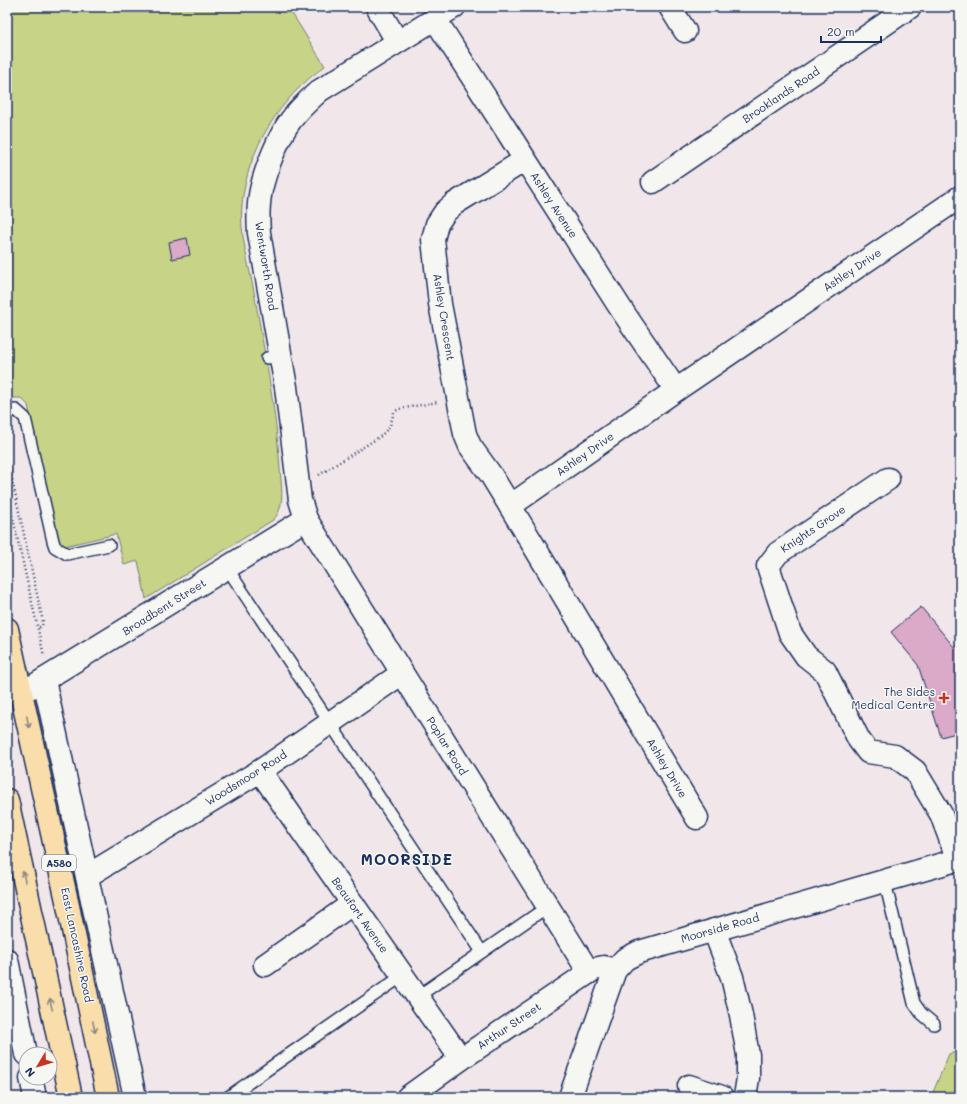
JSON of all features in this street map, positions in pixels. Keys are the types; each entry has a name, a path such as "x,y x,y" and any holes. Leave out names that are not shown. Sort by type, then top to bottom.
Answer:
{"highway":[{"name":"East Lancashire Road","path":"7,629 108,1097"},
{"path":"7,800 71,1097"}],"street":[{"path":"377,7 398,41"},
{"name":"Wentworth Road","path":"306,519 300,500 286,387 273,357 253,234 261,190 275,149 290,121 303,106 319,91 454,7"},
{"path":"670,7 685,31"},
{"name":"Brooklands Road","path":"653,182 910,7"},
{"name":"Ashley Avenue","path":"435,19 621,309 676,390"},
{"name":"Ashley Crescent","path":"510,506 468,440 462,424 440,304 433,239 437,224 445,212 454,204 525,160"},
{"name":"Ashley Drive","path":"697,818 510,506 676,390 960,197"},
{"name":"Knights Grove","path":"888,479 778,553 768,566 790,633 806,656 825,671 859,740 868,752 895,756 915,771 941,814 959,860"},
{"name":"Broadbent Street","path":"22,693 306,519"},
{"name":"Poplar Road","path":"306,519 401,674 582,961 588,973"},
{"name":"Woodsmoor Road","path":"87,876 260,771 401,674"},
{"path":"44,680 135,1097"},
{"name":"Beaufort Avenue","path":"260,771 461,1059"},
{"name":"Moorside Road","path":"570,1097 615,970 625,959 639,952 959,860"},
{"path":"265,965 352,904"},
{"path":"714,930 732,977 741,1015 748,1055 748,1078 745,1097"},
{"path":"7,960 24,1046"},
{"name":"Arthur Street","path":"408,1097 461,1059 594,969 602,967 615,970"},
{"path":"33,1086 35,1097"},
{"path":"689,1086 722,1097"}],"lane":[{"path":"7,411 16,410 25,418 53,541 56,547 67,554 109,545"},
{"path":"227,568 482,952"},
{"path":"885,882 914,1003 921,1013 934,1024"},
{"path":"417,997 547,907"},
{"path":"228,1097 402,976"}],"path":[{"path":"298,482 313,478 381,436 390,426 394,412 398,409 457,398"},
{"path":"7,456 43,622 42,626 38,628"},
{"path":"7,492 44,657 44,680"}],"green space":[{"path":"7,7 288,7 325,66 294,93 268,126 251,164 245,184 242,205 241,215 243,237 266,358 276,424 282,489 280,509 273,520 146,599 138,561 124,565 116,534 64,546 59,543 56,537 28,405 21,398 7,399"},
{"path":"960,1051 960,1097 931,1097 949,1054"}],"building":[{"path":"187,238 190,255 172,259 169,242"},
{"name":"The Sides Medical Centre","path":"921,607 954,647 960,645 960,732 941,737 918,665 891,632"}],"place":[{"name":"The Sides Medical Centre","path":"944,698"}],"district":[{"name":"MOORSIDE","path":"407,860"}]}
